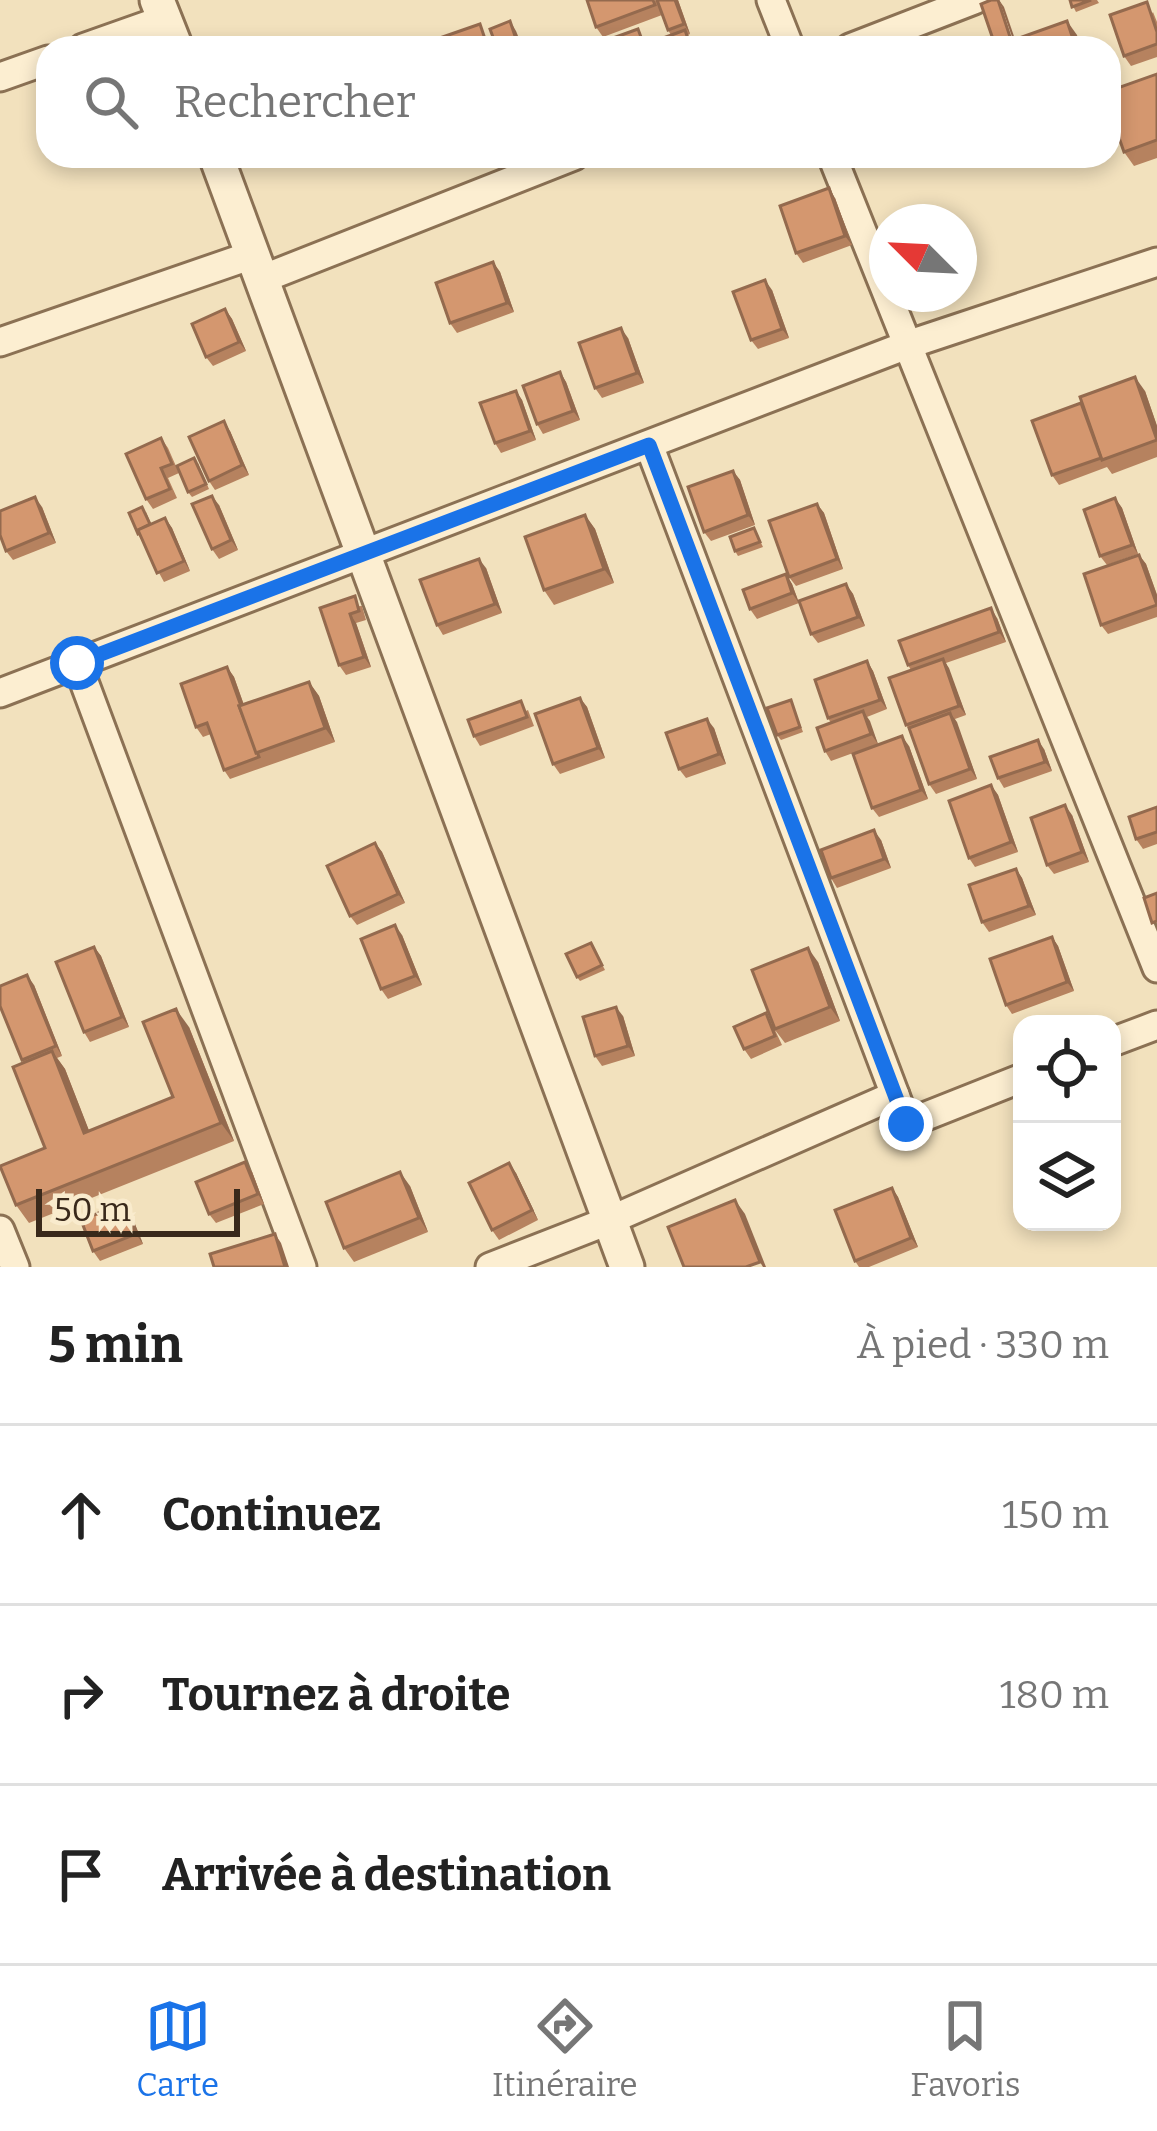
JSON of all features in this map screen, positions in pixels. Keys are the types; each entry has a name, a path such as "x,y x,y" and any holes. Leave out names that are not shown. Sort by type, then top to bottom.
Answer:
{"street":[{"path":"771,0 785,36"},
{"path":"881,36 974,0"},
{"path":"114,36 168,15"},
{"path":"0,77 36,64"},
{"path":"220,168 627,1267"},
{"path":"0,342 257,267 540,168"},
{"path":"837,168 1157,968"},
{"path":"0,693 907,345 1157,262"},
{"path":"649,445 906,1124 1013,1082"},
{"path":"77,663 302,1267"},
{"path":"1121,1039 1157,1025"},
{"path":"490,1267 608,1221 895,1095"},
{"path":"0,1230 15,1267"}],"building":[{"path":"587,0 653,0 655,5 596,27"},
{"path":"657,0 675,0 684,24 668,30"},
{"path":"998,0 1010,36 992,36 981,4"},
{"path":"1147,2 1157,44 1124,56 1121,36 1110,15"},
{"path":"510,21 515,36 493,36 490,29"},
{"path":"1067,21 1072,36 1025,36"},
{"path":"480,24 484,36 446,36"},
{"path":"1157,74 1157,140 1124,152 1121,143 1121,87"},
{"path":"829,188 845,236 796,253 780,206"},
{"path":"493,262 507,303 450,323 436,283"},
{"path":"765,280 782,329 751,340 733,292"},
{"path":"225,309 239,342 206,357 192,324"},
{"path":"621,328 637,373 595,388 579,343"},
{"path":"560,372 573,411 537,424 523,386"},
{"path":"1135,377 1157,440 1102,460 1080,397"},
{"path":"516,391 530,431 495,443 480,403"},
{"path":"1081,403 1101,458 1052,475 1032,421"},
{"path":"224,421 242,465 209,481 189,437"},
{"path":"161,438 172,464 161,468 170,489 146,499 126,454"},
{"path":"194,458 206,484 188,492 177,466"},
{"path":"733,471 748,515 704,532 688,487"},
{"path":"212,496 231,540 212,549 192,504"},
{"path":"35,497 49,533 6,551 0,511"},
{"path":"1115,498 1132,545 1100,556 1084,510"},
{"path":"817,504 837,559 789,577 769,521"},
{"path":"142,507 150,524 138,534 129,513"},
{"path":"585,515 604,569 544,590 525,537"},
{"path":"165,518 184,561 157,573 138,530"},
{"path":"754,528 760,542 735,551 730,537"},
{"path":"1139,555 1157,605 1101,625 1084,574"},
{"path":"479,559 495,604 437,625 420,580"},
{"path":"786,574 792,593 750,609 743,590"},
{"path":"846,584 858,617 811,634 799,601"},
{"path":"355,596 359,611 350,614 364,657 339,665 320,608"},
{"path":"991,608 999,632 908,665 899,641"},
{"path":"943,659 959,706 906,725 889,678"},
{"path":"867,661 880,700 828,718 815,680"},
{"path":"227,667 259,757 224,770 207,723 196,727 181,684"},
{"path":"309,682 325,728 256,753 239,706"},
{"path":"580,698 598,748 553,764 535,714"},
{"path":"791,700 800,727 777,735 767,708"},
{"path":"521,701 527,717 474,736 468,720"},
{"path":"863,711 871,734 825,751 817,728"},
{"path":"950,713 970,769 929,784 909,728"},
{"path":"707,719 719,754 679,769 666,733"},
{"path":"902,736 921,790 872,808 853,754"},
{"path":"1038,740 1045,762 998,778 990,757"},
{"path":"991,785 1011,842 969,858 949,801"},
{"path":"1065,805 1082,852 1047,865 1031,818"},
{"path":"1157,807 1157,832 1136,839 1129,817"},
{"path":"874,830 884,859 831,878 821,850"},
{"path":"375,843 398,894 350,916 327,866"},
{"path":"1016,869 1029,906 982,922 969,885"},
{"path":"1157,893 1157,921 1152,923 1144,898"},
{"path":"395,925 415,976 381,989 361,939"},
{"path":"1052,937 1067,982 1006,1005 990,959"},
{"path":"591,943 602,965 577,977 566,954"},
{"path":"94,947 122,1017 84,1032 56,962"},
{"path":"808,948 830,1007 775,1029 752,970"},
{"path":"27,975 56,1046 22,1060 0,1006 0,986"},
{"path":"616,1007 628,1046 595,1056 583,1017"},
{"path":"176,1009 221,1123 16,1205 0,1166 45,1148 13,1067 52,1051 84,1133 173,1097 143,1022"},
{"path":"766,1013 775,1036 744,1049 734,1027"},
{"path":"245,1162 258,1194 209,1214 196,1182"},
{"path":"509,1163 532,1210 492,1230 469,1183"},
{"path":"400,1172 419,1218 344,1248 326,1202"},
{"path":"892,1188 911,1238 855,1261 835,1210"},
{"path":"735,1200 760,1262 746,1267 684,1267 668,1227"},
{"path":"123,1203 136,1234 93,1251 81,1220"},
{"path":"275,1234 285,1267 214,1267 210,1254"}],"route":[{"path":"77,663 649,445 906,1124"}]}
